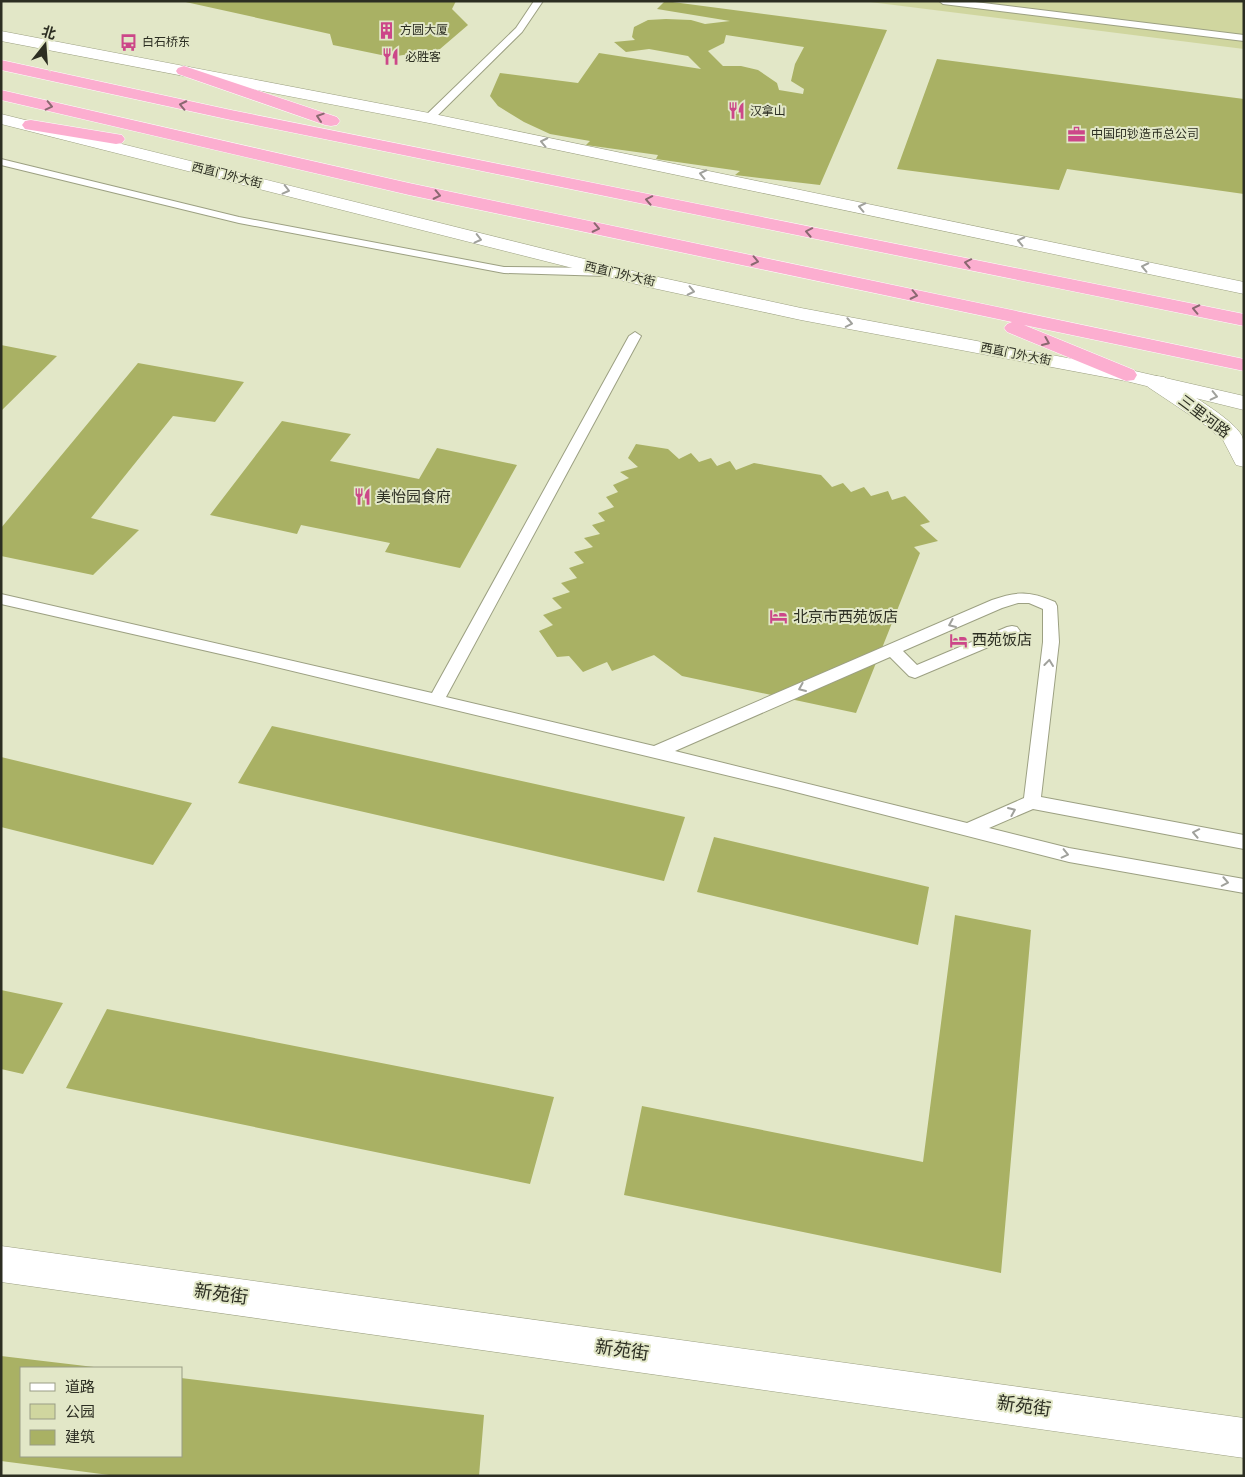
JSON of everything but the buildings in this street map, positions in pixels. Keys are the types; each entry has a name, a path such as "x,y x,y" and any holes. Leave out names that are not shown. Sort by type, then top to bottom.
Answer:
{"highway":[{"path":"1,65 449,160 1244,320"},
{"path":"184,71 449,160"},
{"name":"西直门外大街","path":"1,95 410,189 1244,365"},
{"path":"32,124 410,189"},
{"path":"952,303 1126,375"}],"street":[{"path":"1,36 429,118 1244,288"},
{"name":"西直门外大街","path":"1,119 32,124 608,272 801,314 1126,375 1244,403"},
{"name":"三里河路","path":"1156,382 1213,420 1232,437 1244,460"},
{"name":"新苑街","path":"1,1264 1244,1438"}],"lane":[{"path":"429,118 519,30 539,1"},
{"path":"943,1 1244,38"},
{"path":"1,162 239,220 494,268 608,272"},
{"path":"436,700 635,336"},
{"path":"654,753 1016,596 1036,599 1050,606 1051,642 1032,802"},
{"path":"1,599 436,700 869,804 1069,855 1244,886"},
{"path":"892,649 915,672 1012,631"},
{"path":"967,830 1032,802 1244,842"}],"green space":[{"path":"862,1 1244,1 1244,49"}],"place":[{"name":"方圆大厦","path":"386,30"},
{"name":"白石桥东","path":"128,42"},
{"name":"必胜客","path":"391,57"},
{"name":"汉拿山","path":"736,111"},
{"name":"中国印钞造币总公司","path":"1077,134"},
{"name":"美怡园食府","path":"362,497"},
{"name":"北京市西苑饭店","path":"779,617"},
{"name":"西苑饭店","path":"958,640"}]}
